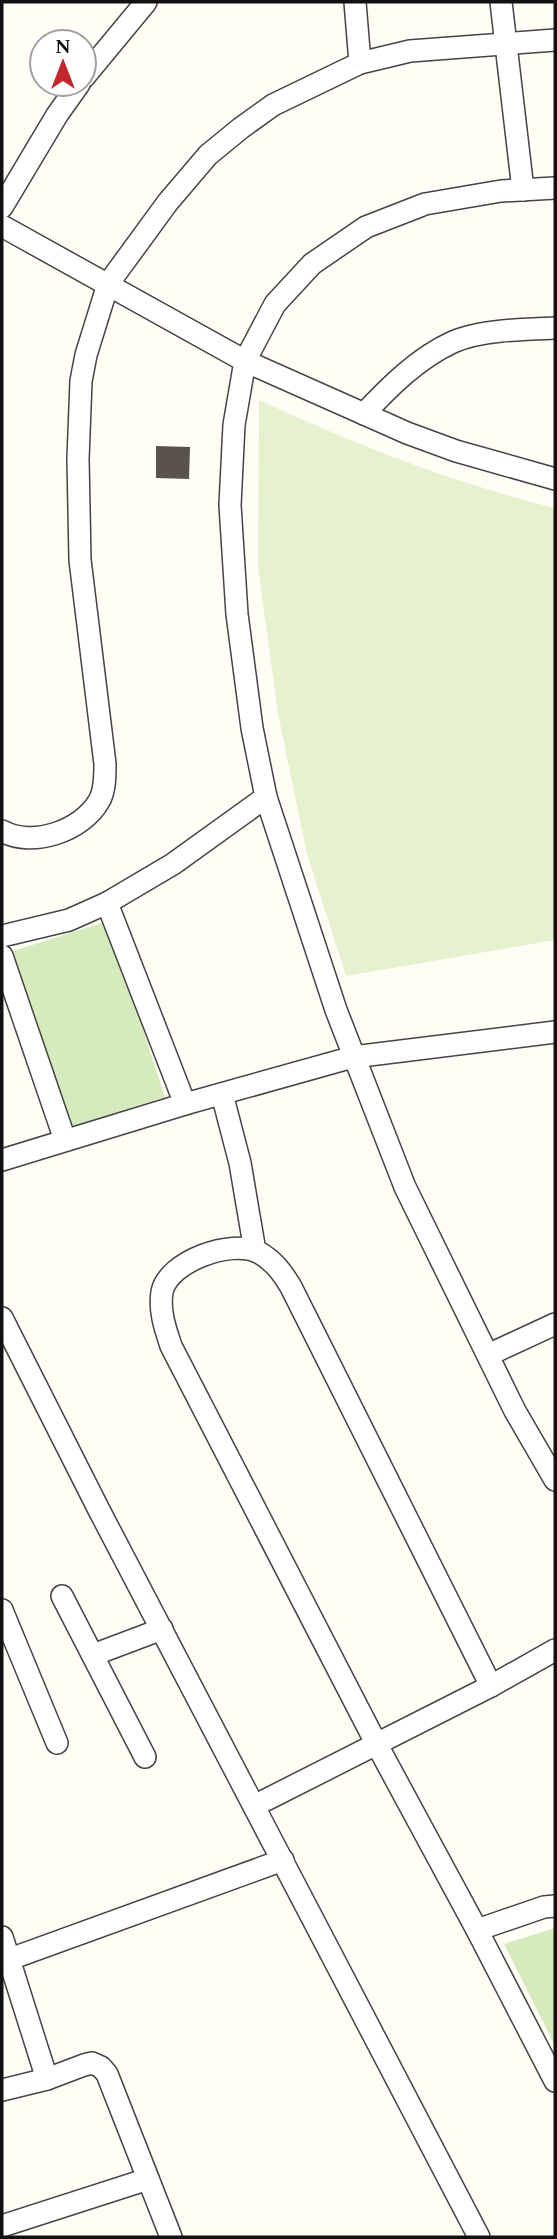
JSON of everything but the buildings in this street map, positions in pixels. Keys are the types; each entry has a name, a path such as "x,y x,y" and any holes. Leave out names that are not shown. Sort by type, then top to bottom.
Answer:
{"street":[{"path":"98,60 146,2"},
{"path":"355,2 360,63"},
{"path":"501,2 523,190"},
{"path":"2,831 5,834 39,837 61,832 86,817 99,801 105,779 80,560 78,459 81,381 86,355 108,284 168,202 208,155 273,105 360,63 410,51 555,40"},
{"path":"2,207 70,98"},
{"path":"555,188 501,191 425,204 366,227 312,264 275,304 245,360 234,425 230,505 237,614 252,728 266,797 352,1057 405,1187 514,1411 555,1480"},
{"path":"2,226 245,360 364,414 456,451 555,479"},
{"path":"364,414 390,386 453,342 507,330 555,328"},
{"path":"2,936 69,920 107,903 189,853 266,797"},
{"path":"107,903 185,1104"},
{"path":"2,956 65,1140"},
{"path":"2,1160 352,1057 555,1032"},
{"path":"222,1094 240,1163 255,1251"},
{"path":"491,1686 291,1287 276,1264 255,1251 228,1250 200,1255 178,1268 162,1290 161,1315 171,1346 376,1743 555,2081"},
{"path":"488,1356 555,1324"},
{"path":"3,1325 479,2237"},
{"path":"62,1596 145,1757"},
{"path":"2,1610 57,1743"},
{"path":"93,1655 162,1629"},
{"path":"254,1805 491,1686 555,1650"},
{"path":"5,1961 283,1860"},
{"path":"477,1930 544,1907 555,1906"},
{"path":"2,1937 5,1961 47,2079"},
{"path":"2,2090 47,2079 92,2063 101,2067 107,2074 171,2237"},
{"path":"2,2226 148,2179"}],"green space":[{"path":"259,400 404,461 479,487 555,508 555,940 346,976 307,854 278,714 258,567"},
{"path":"108,921 165,1097 69,1127 13,951"},
{"path":"555,1928 555,2046 504,1944"}]}
